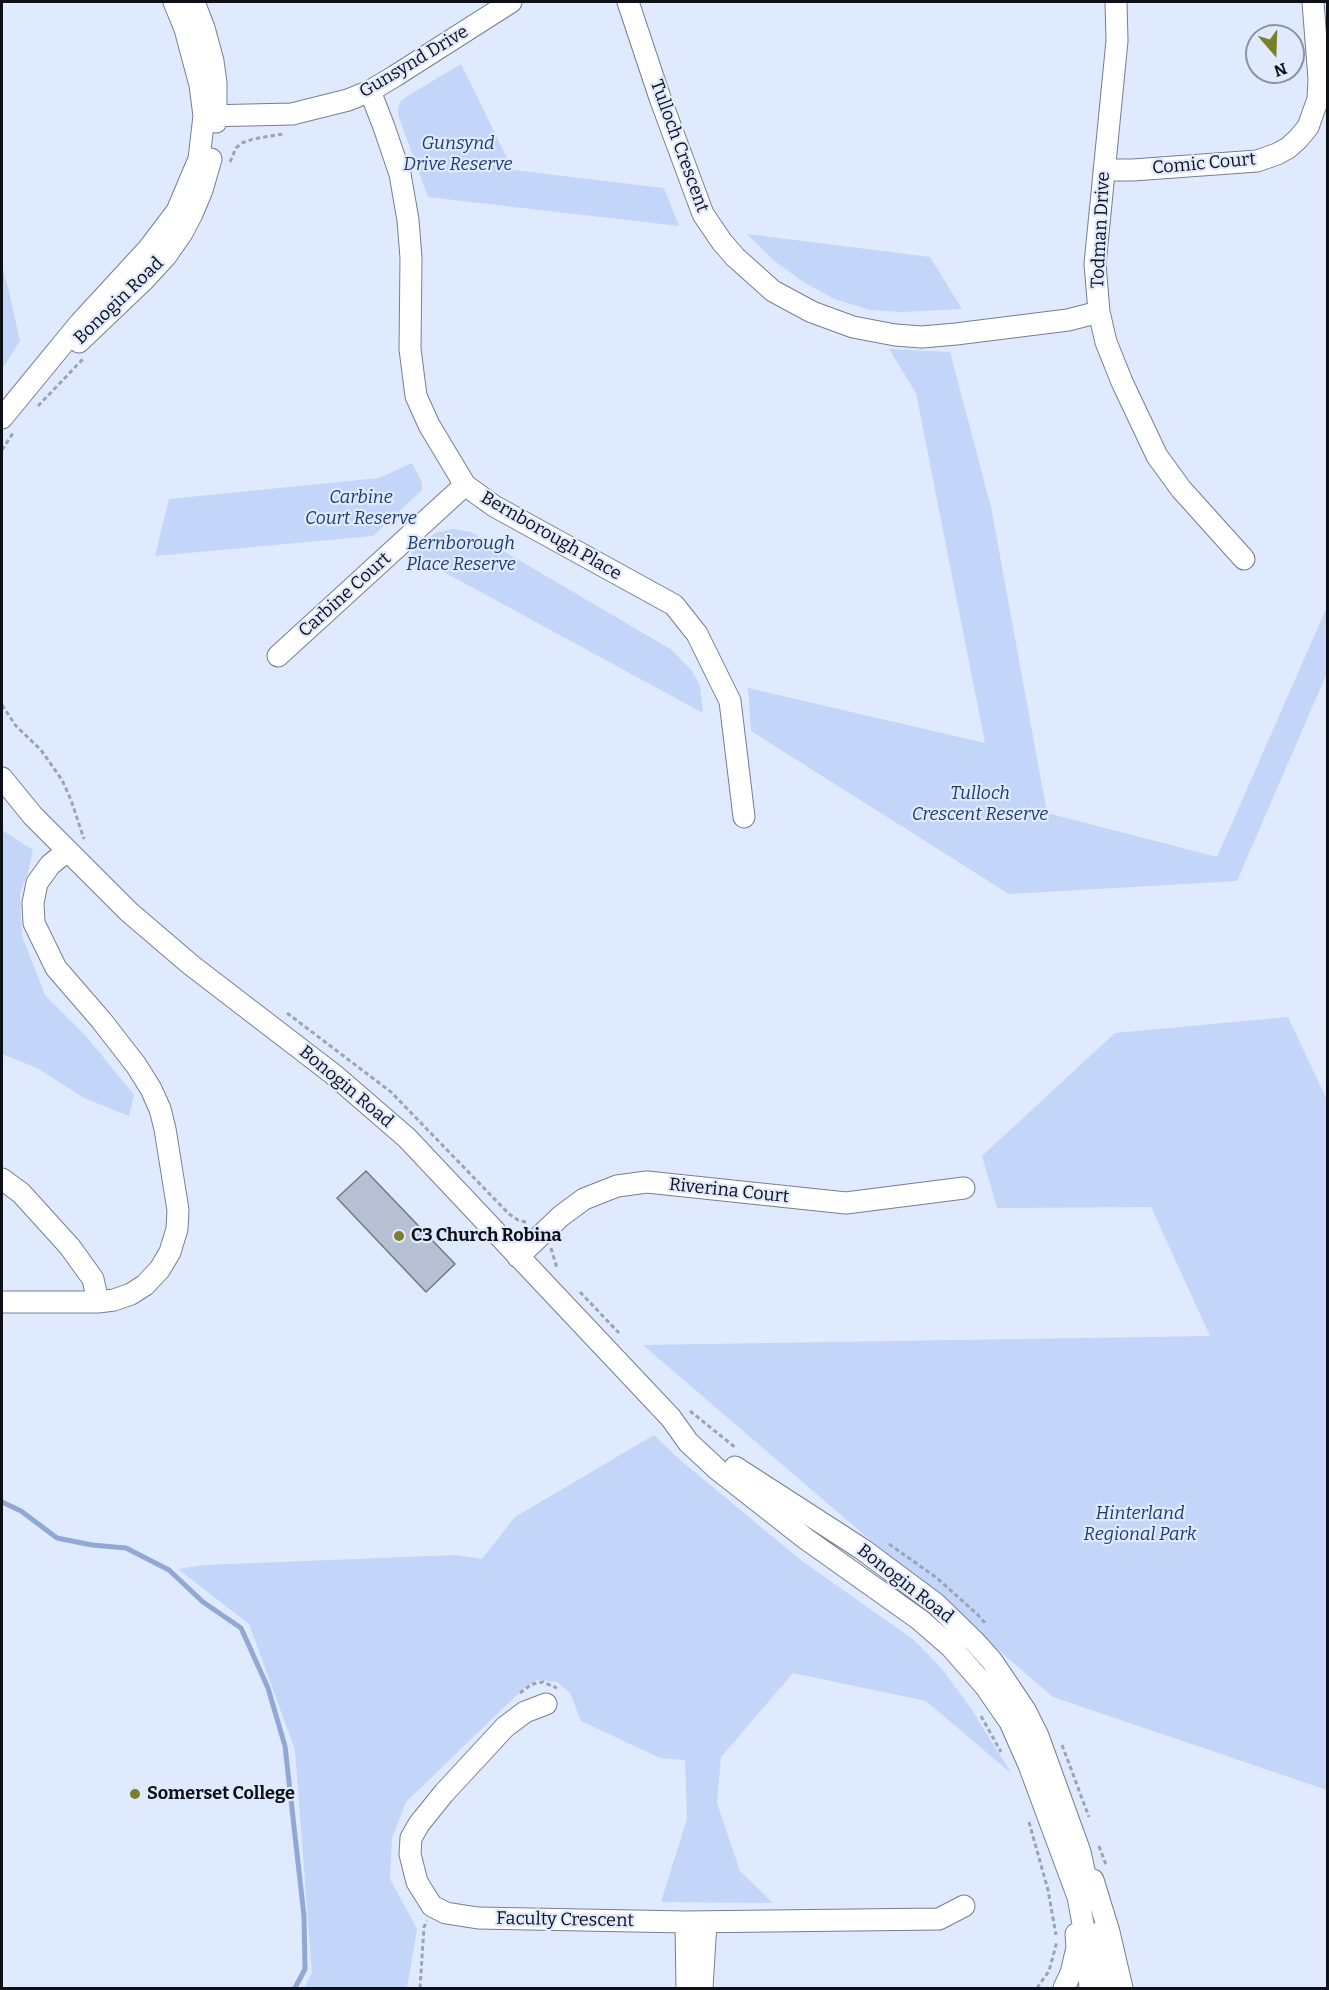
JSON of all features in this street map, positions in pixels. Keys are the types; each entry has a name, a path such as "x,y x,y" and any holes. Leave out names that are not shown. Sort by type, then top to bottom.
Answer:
{"street":[{"name":"Bonogin Road","path":"174,2 185,29 210,115"},
{"name":"Bonogin Road","path":"2,418 32,380 89,333 144,280 176,241 192,214 208,171 213,62 194,2"},
{"name":"Gunsynd Drive","path":"210,115 292,114 329,106 370,91 511,2"},
{"name":"Tulloch Crescent","path":"628,2 660,98 703,214 735,258 773,291 812,312 853,327 895,335 956,334 1068,320 1099,312"},
{"name":"Todman Drive","path":"1116,2 1117,41 1095,264 1099,312 1106,342 1122,382 1157,456 1181,489 1244,559"},
{"name":"Comic Court","path":"1104,171 1257,161 1288,148 1308,127 1318,99 1319,79 1313,2"},
{"name":"Bernborough Place","path":"370,91 400,174 408,220 411,258 410,349 416,396 429,425 465,485 494,506 674,605 697,634 730,701 744,817"},
{"name":"Carbine Court","path":"278,656 465,485"},
{"name":"Bonogin Road","path":"2,778 33,816 76,846 129,912 191,966 333,1074 407,1138 671,1418 688,1442 734,1483 806,1539 920,1620 951,1647 985,1686 1010,1722 1072,1856 1072,1880 1084,1925 1089,1989"},
{"path":"2,1302 98,1302 114,1300 130,1294 146,1285 160,1269 170,1252 177,1229 178,1210 165,1129 160,1109 151,1089 102,1020 56,968 34,923 33,903 38,883 50,865 76,846"},
{"path":"2,1179 21,1193 70,1247 93,1280 98,1302"},
{"name":"Riverina Court","path":"518,1257 561,1216 584,1199 617,1186 647,1182 846,1203 964,1188"},
{"name":"Bonogin Road","path":"671,1418 753,1480 855,1545 936,1604 992,1661 1025,1710 1038,1736 1072,1856 1100,1942 1105,1989"},
{"path":"855,1545 852,1556 854,1562 910,1602 932,1621 951,1647"},
{"path":"432,1905 417,1882 412,1869 411,1838 419,1824 473,1760 505,1727 525,1712 546,1704"},
{"path":"1064,1989 1071,1973 1077,1948 1072,1856"},
{"path":"1072,1856 1097,1890 1122,1989"},
{"name":"Faculty Crescent","path":"432,1905 446,1913 478,1918 696,1922 939,1918 964,1906"},
{"path":"687,1989 696,1922"},
{"path":"696,1922 702,1989"}],"path":[{"path":"2,705 16,726 41,750 62,780 71,800 80,831 76,846"},
{"path":"284,1011 391,1092 509,1214 529,1223 531,1227"},
{"path":"981,1715 1002,1754"},
{"path":"1026,1815 1048,1890 1057,1941 1049,1971 1037,1989"},
{"path":"420,1989 424,1927 432,1905"}],"green space":[{"name":"Gunsynd Drive Reserve","path":"461,64 513,170 664,188 679,226 428,197 398,115 398,108 400,102 406,97"},
{"path":"747,234 930,257 962,309 902,312 870,310 834,299 802,281 773,260"},
{"path":"2,268 20,341 2,369"},
{"name":"Tulloch Crescent Reserve","path":"889,349 950,352 991,507 1047,813 1217,857 1327,607 1327,673 1237,881 1009,894 751,731 748,688 985,743 916,393"},
{"name":"Carbine Court Reserve","path":"412,463 422,483 422,490 373,536 155,556 169,499 379,478"},
{"name":"Bernborough Place Reserve","path":"453,529 471,532 672,650 692,671 700,686 703,713 411,554 435,533"},
{"path":"2,830 33,850 28,873 20,893 22,936 45,995 86,1036 134,1095 129,1116 84,1098 37,1068 2,1054"},
{"name":"Hinterland Regional Park","path":"1288,1017 1327,1100 1327,1790 1053,1697 643,1345 1210,1336 1151,1207 997,1208 982,1156 1115,1033"},
{"path":"654,1435 680,1460 802,1561 914,1640 942,1669 970,1707 1012,1774 926,1701 793,1673 721,1757 717,1803 740,1871 773,1903 661,1902 687,1819 685,1760 660,1758 581,1721 570,1693 557,1682 537,1680 524,1688 406,1802 392,1838 390,1879 417,1929 407,1988 304,1988 312,1973 295,1750 249,1624 178,1569 205,1565 456,1555 482,1559 515,1517"}],"building":[{"path":"366,1171 455,1264 426,1292 337,1198"}],"waterway":[{"path":"2,1502 21,1511 57,1538 92,1545 126,1548 169,1570 203,1602 241,1628 268,1688 285,1746 304,1916 305,1969 295,1988"}],"place":[{"name":"C3 Church Robina","path":"399,1236"},
{"name":"Somerset College","path":"135,1794"}]}
